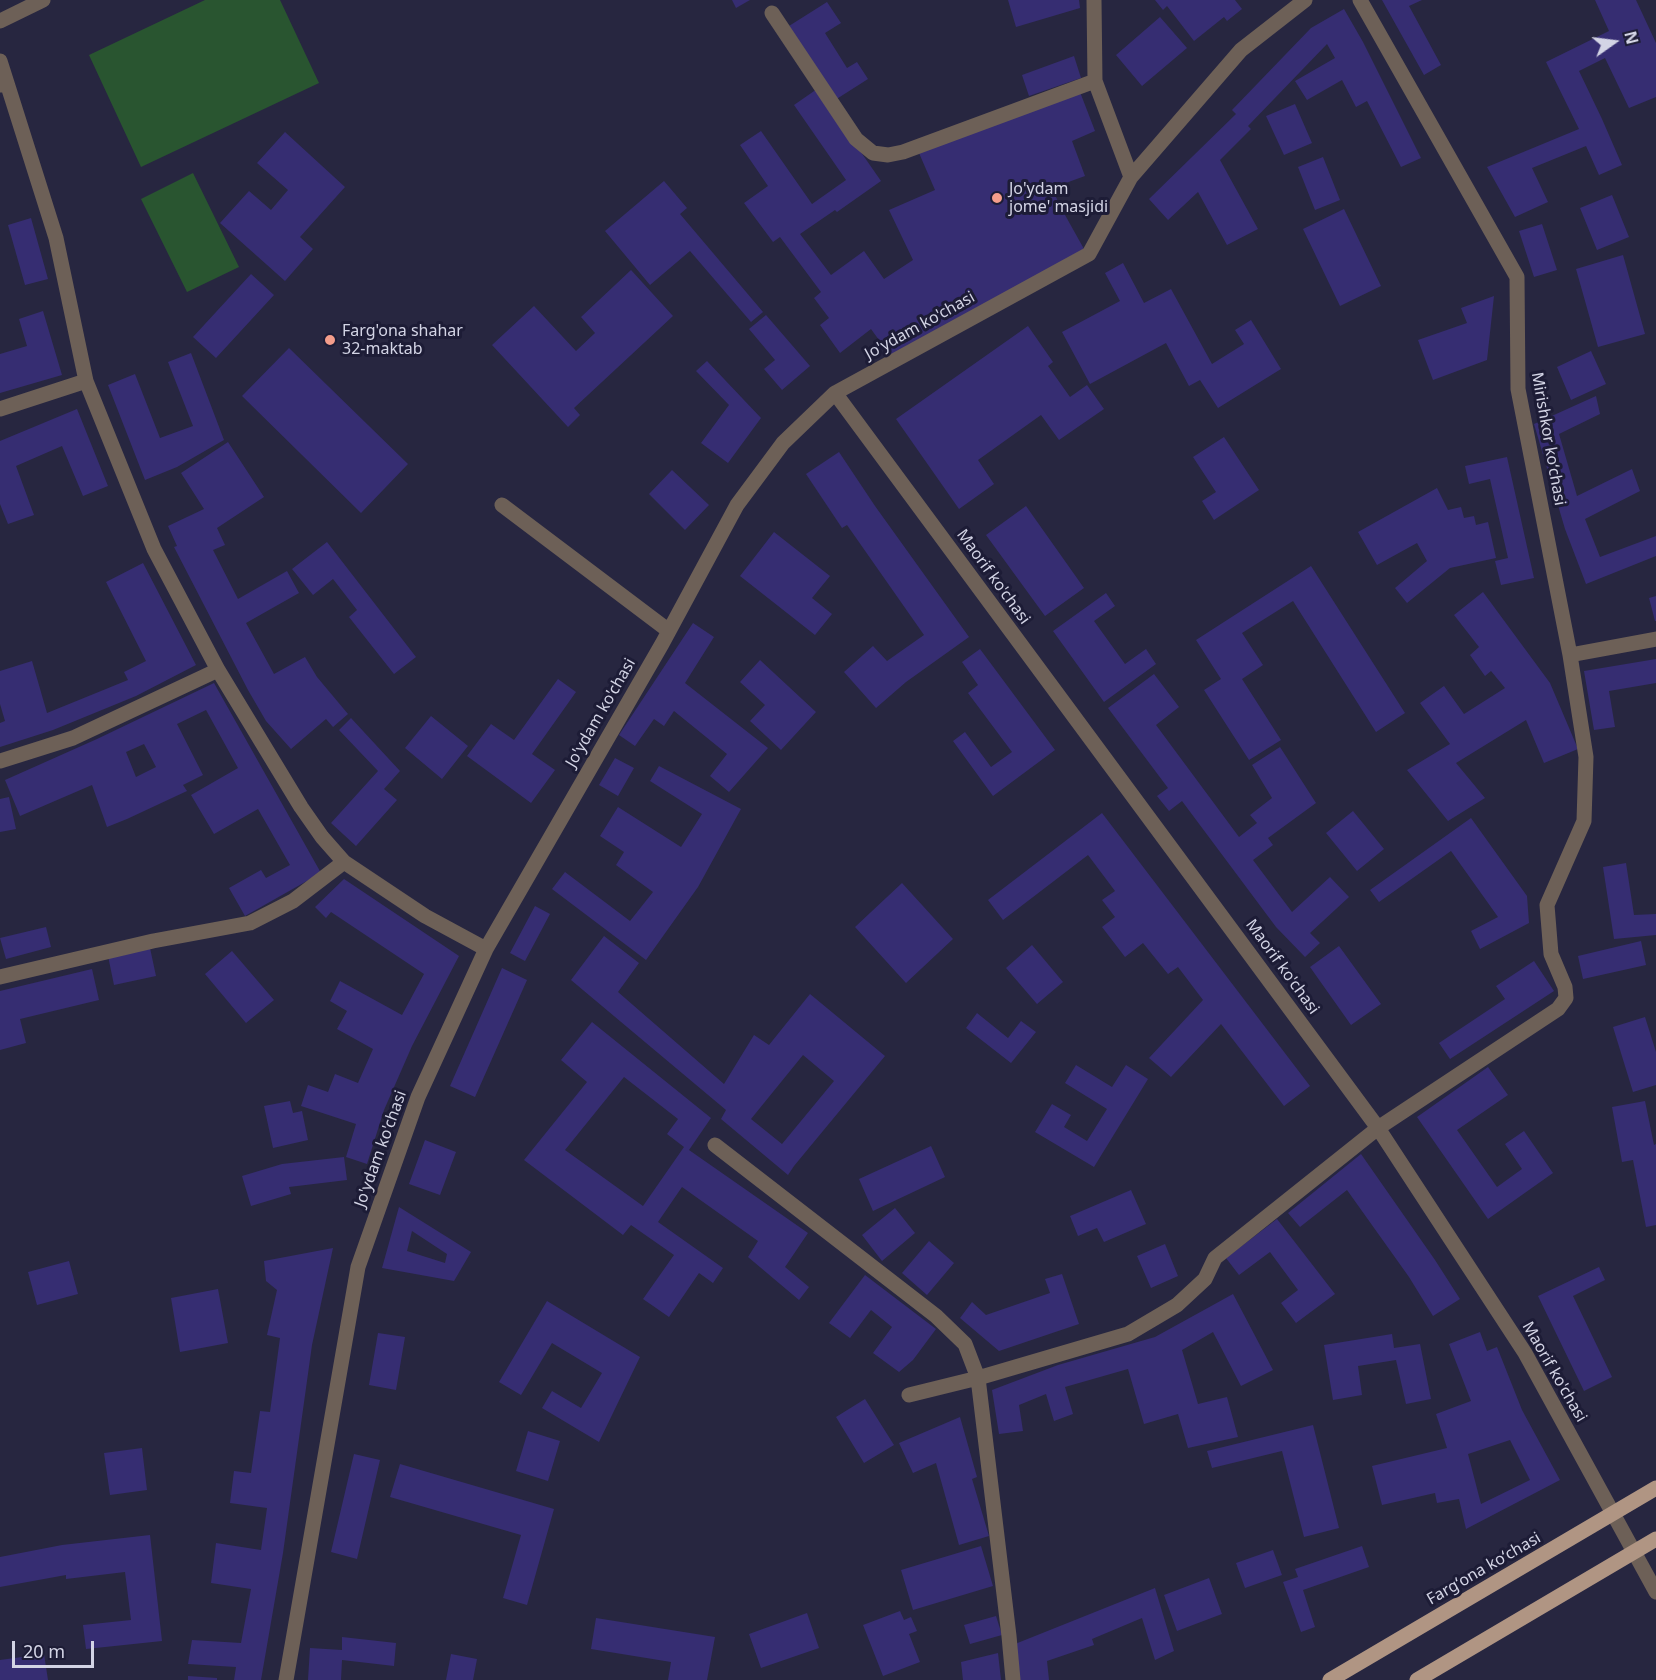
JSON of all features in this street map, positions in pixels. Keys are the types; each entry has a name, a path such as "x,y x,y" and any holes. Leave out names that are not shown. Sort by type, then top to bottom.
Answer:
{"main road":[{"name":"Fargʻona koʻchasi","path":"1330,1680 1656,1488"},
{"path":"1417,1680 1656,1539"}],"street":[{"path":"0,21 43,0"},
{"path":"1094,0 1095,81 1131,177"},
{"name":"Jo'ydam ko'chasi","path":"286,1680 358,1267 418,1097 486,949 669,631 737,504 783,443 835,393 1089,254 1131,177 1241,50 1305,0"},
{"name":"Mirishkor koʻchasi","path":"1360,0 1517,277 1518,389 1570,655 1586,757 1584,821 1547,905 1551,954 1565,987 1566,998 1558,1009 1378,1128"},
{"path":"772,13 856,140 873,153 888,155 903,152 1095,81"},
{"path":"0,61 3,84 56,238 86,381 154,549 218,670 301,807 322,837 344,862 425,916 486,949"},
{"path":"0,409 86,381"},
{"name":"Maorif ko'chasi","path":"835,393 1378,1128 1525,1353 1656,1592"},
{"path":"502,505 669,631"},
{"path":"1570,655 1656,639"},
{"path":"0,761 73,738 218,670"},
{"path":"0,977 153,941 250,924 292,901 344,862"},
{"path":"909,1395 978,1378 1128,1334 1177,1305 1205,1279 1215,1257 1378,1128"},
{"path":"715,1145 936,1316 965,1344 978,1378 1013,1680"}],"green space":[{"path":"205,0 280,0 319,83 141,167 89,55"},
{"path":"193,173 239,267 187,292 141,199"}],"building":[{"path":"732,0 750,0 736,8"},
{"path":"1008,0 1079,0 1080,8 1016,27"},
{"path":"1155,0 1235,0 1242,9 1227,21 1224,17 1194,41 1167,6 1163,10"},
{"path":"1382,0 1422,0 1409,6 1441,65 1424,75"},
{"path":"1595,0 1636,0 1656,43 1656,97 1629,108 1605,58 1579,71 1622,165 1599,175 1586,146 1532,168 1548,202 1515,217 1487,167 1579,129 1546,62 1609,31"},
{"path":"827,2 841,23 825,33 847,68 857,62 868,79 835,100 789,26"},
{"path":"1344,9 1421,158 1401,167 1367,101 1356,107 1342,80 1307,100 1295,81 1335,58 1327,44 1248,126 1251,129 1220,160 1258,229 1227,245 1198,192 1168,220 1149,199 1236,114 1232,110 1311,28"},
{"path":"1160,17 1187,48 1142,86 1116,55"},
{"path":"1074,56 1081,78 1029,96 1022,75"},
{"path":"817,89 881,181 837,212 835,210 800,234 831,275 864,251 884,279 913,260 889,210 935,190 919,153 1080,92 1095,131 1072,141 1085,176 1052,188 1084,249 892,358 871,329 840,353 820,325 829,318 814,298 821,292 780,237 773,242 744,203 768,186 740,145 761,131 812,204 846,180 794,105"},
{"path":"1295,104 1312,143 1284,155 1266,116"},
{"path":"285,132 345,187 300,237 313,249 285,281 220,223 249,191 271,210 288,190 257,163"},
{"path":"1323,157 1340,200 1315,210 1298,167"},
{"path":"664,181 687,208 680,214 763,312 751,322 690,251 650,285 605,231"},
{"path":"1612,195 1629,237 1597,250 1580,208"},
{"path":"1344,209 1381,286 1340,306 1303,229"},
{"path":"31,218 48,279 25,285 8,225"},
{"path":"1542,224 1557,270 1534,277 1519,231"},
{"path":"1623,255 1645,334 1598,347 1576,269"},
{"path":"1123,263 1144,303 1171,289 1212,364 1244,344 1235,330 1251,320 1281,369 1218,408 1200,380 1189,386 1166,343 1090,384 1062,332 1120,301 1105,273"},
{"path":"631,270 673,316 574,408 580,415 568,427 492,345 534,306 576,351 595,333 581,317"},
{"path":"251,274 274,295 216,358 193,337"},
{"path":"1494,296 1487,360 1433,380 1418,340 1467,323 1461,308"},
{"path":"43,311 62,375 0,393 0,354 27,346 19,319"},
{"path":"766,315 810,366 782,390 764,369 775,360 749,329"},
{"path":"1028,326 1053,362 1048,366 1070,397 1087,385 1104,409 1059,440 1041,415 978,460 994,484 959,509 896,419"},
{"path":"289,348 408,464 361,513 242,396"},
{"path":"1591,351 1606,384 1571,400 1557,367"},
{"path":"191,353 224,440 177,467 145,480 108,385 135,374 160,438 193,426 168,362"},
{"path":"707,361 761,418 728,463 701,443 729,405 696,371"},
{"path":"1596,396 1600,414 1559,434 1577,496 1632,469 1640,491 1585,519 1600,557 1656,536 1656,556 1586,584 1565,529 1534,424"},
{"path":"77,409 108,486 83,496 62,446 16,466 34,515 8,524 0,504 0,441"},
{"path":"1224,437 1259,490 1214,520 1202,501 1216,492 1193,457"},
{"path":"228,442 264,497 217,528 225,545 213,550 238,599 287,571 299,593 246,623 274,674 305,657 317,677 348,714 333,727 326,719 291,749 266,721 248,690 174,547 177,546 168,526 204,509 181,473"},
{"path":"839,452 969,637 906,682 876,708 844,672 873,646 887,661 924,635 847,525 842,528 806,474"},
{"path":"1507,457 1534,578 1501,585 1495,561 1508,558 1490,479 1469,484 1465,466"},
{"path":"672,470 709,505 685,530 649,494"},
{"path":"1437,488 1448,510 1461,507 1464,518 1474,516 1476,525 1488,522 1496,558 1450,568 1407,603 1395,588 1427,561 1417,543 1377,565 1358,532"},
{"path":"1026,506 1084,588 1045,616 986,535"},
{"path":"774,532 830,576 812,598 832,614 815,635 740,576"},
{"path":"327,542 416,657 394,674 349,617 357,610 333,579 313,595 292,569"},
{"path":"143,563 196,665 136,696 53,730 0,747 0,723 5,721 0,704 0,671 32,661 47,713 128,680 124,672 146,661 106,582"},
{"path":"1311,566 1405,713 1376,732 1293,601 1242,633 1263,665 1242,679 1281,740 1249,760 1204,690 1221,679 1196,640"},
{"path":"1483,592 1550,683 1578,749 1544,763 1526,720 1456,763 1485,798 1448,821 1407,770 1450,744 1420,703 1444,686 1464,714 1505,688 1491,671 1485,676 1470,655 1479,647 1454,615"},
{"path":"1106,593 1115,606 1094,621 1125,664 1146,649 1156,664 1104,702 1053,631"},
{"path":"1656,596 1656,621 1655,621 1649,598"},
{"path":"693,623 714,637 685,683 768,748 729,792 710,776 727,754 674,711 664,726 654,719 635,746 619,735"},
{"path":"980,649 1055,750 993,796 953,741 965,732 991,767 1012,752 968,693 978,685 962,662"},
{"path":"1656,659 1656,683 1609,691 1615,727 1594,730 1584,671"},
{"path":"760,660 816,712 781,750 750,721 765,705 740,682"},
{"path":"1154,674 1179,707 1156,725 1239,837 1257,823 1250,815 1272,798 1252,765 1280,747 1316,803 1268,838 1273,845 1253,860 1292,912 1330,877 1349,897 1310,933 1320,943 1305,957 1276,927 1182,801 1169,811 1157,796 1168,788 1108,708"},
{"path":"558,679 576,692 532,754 555,770 531,803 467,756 491,724 514,740"},
{"path":"214,683 321,873 245,916 229,888 261,870 266,878 290,865 258,809 214,834 191,795 238,768 206,710 177,724 203,775 183,785 187,791 107,827 92,785 20,816 5,780","holes":["144,744 156,767 136,777 126,752"]},
{"path":"431,716 468,746 442,779 405,748"},
{"path":"351,718 400,771 384,789 397,800 356,846 331,823 378,771 339,730"},
{"path":"615,758 634,768 618,796 599,785"},
{"path":"659,766 741,809 698,887 646,960 552,889 565,872 630,921 653,892 616,865 624,852 600,836 618,807 681,847 702,814 650,781"},
{"path":"9,797 16,829 0,832 0,799"},
{"path":"1353,811 1384,849 1357,871 1326,833"},
{"path":"1102,813 1310,1086 1284,1106 1221,1024 1171,1077 1149,1058 1203,1000 1178,967 1168,974 1143,943 1125,957 1102,927 1115,917 1102,900 1115,891 1088,855 1003,920 988,900"},
{"path":"1471,818 1527,896 1529,923 1480,949 1471,931 1498,917 1451,851 1379,902 1370,890"},
{"path":"1626,863 1634,915 1656,914 1656,935 1614,939 1603,867"},
{"path":"344,879 459,956 412,1046 384,1110 367,1164 346,1157 356,1124 301,1106 308,1085 328,1092 335,1074 358,1083 373,1049 337,1029 347,1011 330,1001 340,981 402,1015 424,974 331,912 326,918 315,907"},
{"path":"902,883 953,939 906,983 855,927"},
{"path":"535,906 550,914 525,961 510,953"},
{"path":"46,927 51,947 6,959 0,938"},
{"path":"604,936 639,963 618,992 724,1084 754,1035 769,1045 810,994 885,1056 788,1175 721,1119 726,1110 571,980","holes":["803,1055 834,1081 782,1144 751,1119"]},
{"path":"1641,941 1646,965 1583,979 1578,956"},
{"path":"1032,945 1063,982 1037,1004 1006,968"},
{"path":"1339,946 1381,1004 1351,1025 1310,967"},
{"path":"150,948 156,976 114,985 108,956"},
{"path":"232,951 274,1000 246,1023 205,974"},
{"path":"1534,961 1554,991 1450,1059 1439,1043 1505,999 1496,986"},
{"path":"502,968 527,980 475,1097 450,1086"},
{"path":"92,969 99,1000 20,1019 26,1043 0,1050 0,991"},
{"path":"977,1013 1008,1038 1021,1021 1036,1032 1011,1063 966,1028"},
{"path":"1645,1017 1656,1052 1656,1085 1633,1092 1613,1027"},
{"path":"592,1022 711,1118 689,1150 808,1233 785,1267 809,1287 799,1300 748,1257 758,1241 682,1187 658,1222 723,1268 713,1283 699,1273 669,1317 643,1299 674,1255 631,1225 623,1235 524,1160 587,1082 561,1060","holes":["624,1077 678,1119 667,1134 684,1147 643,1206 565,1150"]},
{"path":"1076,1065 1112,1087 1126,1065 1148,1079 1094,1167 1035,1132 1052,1104 1071,1115 1064,1127 1087,1141 1107,1109 1065,1083"},
{"path":"1488,1067 1508,1095 1457,1130 1497,1187 1522,1169 1505,1144 1524,1131 1553,1173 1488,1219 1417,1117"},
{"path":"290,1101 293,1113 302,1111 308,1140 273,1148 264,1106"},
{"path":"1645,1101 1654,1145 1656,1144 1656,1225 1646,1227 1633,1160 1622,1162 1612,1107"},
{"path":"425,1140 456,1152 440,1195 409,1184"},
{"path":"931,1146 945,1177 873,1211 859,1179"},
{"path":"1361,1154 1460,1299 1433,1316 1409,1277 1347,1190 1300,1227 1288,1213"},
{"path":"344,1157 347,1180 289,1187 291,1194 251,1206 242,1176 282,1164"},
{"path":"1131,1190 1146,1224 1104,1242 1097,1228 1078,1236 1070,1216"},
{"path":"399,1207 471,1252 454,1281 382,1268","holes":["412,1231 447,1254 445,1263 407,1251"]},
{"path":"895,1208 915,1233 882,1261 862,1235"},
{"path":"1277,1219 1335,1294 1296,1323 1281,1303 1298,1290 1270,1252 1239,1275 1226,1258"},
{"path":"929,1241 954,1263 927,1295 902,1273"},
{"path":"1165,1244 1178,1276 1151,1288 1137,1256"},
{"path":"333,1248 312,1345 283,1553 261,1680 234,1680 236,1667 188,1664 192,1640 241,1643 251,1589 211,1583 216,1543 261,1550 267,1508 230,1503 234,1471 251,1473 260,1411 270,1412 280,1338 267,1335 277,1290 266,1281 264,1261"},
{"path":"69,1261 78,1294 37,1305 28,1272"},
{"path":"1599,1267 1605,1280 1573,1296 1612,1377 1584,1391 1538,1296"},
{"path":"1062,1274 1079,1324 999,1351 960,1318 972,1302 986,1315 1050,1293 1045,1279"},
{"path":"865,1275 936,1329 913,1360 899,1372 873,1353 892,1327 871,1310 850,1338 829,1323"},
{"path":"218,1289 228,1343 180,1352 171,1298"},
{"path":"1233,1294 1273,1370 1241,1386 1213,1332 1182,1350 1198,1404 1227,1397 1238,1437 1188,1448 1178,1414 1144,1424 1128,1369 1065,1387 1073,1414 1054,1421 1046,1394 1019,1405 1023,1431 999,1434 992,1390 1058,1365 1155,1337"},
{"path":"547,1301 640,1357 599,1442 542,1408 552,1391 581,1408 602,1373 552,1343 521,1395 499,1382"},
{"path":"1480,1332 1487,1351 1497,1347 1522,1410 1560,1480 1466,1529 1459,1499 1437,1503 1435,1493 1382,1505 1372,1466 1447,1448 1436,1414 1471,1401 1449,1344","holes":["1510,1440 1530,1480 1481,1504 1468,1454"]},
{"path":"378,1333 405,1337 396,1390 369,1385"},
{"path":"1392,1334 1394,1348 1420,1344 1431,1399 1406,1404 1396,1360 1358,1366 1362,1395 1333,1400 1324,1345"},
{"path":"865,1399 894,1445 864,1463 836,1417"},
{"path":"960,1417 977,1477 972,1479 989,1536 959,1545 936,1463 913,1473 899,1443"},
{"path":"1313,1425 1339,1528 1304,1537 1282,1451 1212,1468 1207,1451"},
{"path":"528,1431 560,1441 548,1481 516,1471"},
{"path":"142,1448 147,1490 110,1495 104,1453"},
{"path":"354,1454 380,1460 357,1559 331,1552"},
{"path":"400,1464 554,1509 527,1605 503,1598 521,1535 390,1497"},
{"path":"150,1535 162,1641 86,1649 83,1625 131,1620 125,1572 66,1579 66,1575 0,1587 0,1557 62,1545"},
{"path":"981,1546 993,1586 913,1610 901,1570"},
{"path":"1362,1546 1369,1567 1303,1590 1315,1627 1301,1632 1283,1582 1298,1577 1295,1569"},
{"path":"1273,1550 1282,1575 1245,1588 1236,1563"},
{"path":"1209,1578 1222,1614 1177,1631 1164,1595"},
{"path":"1155,1588 1174,1651 1155,1660 1142,1618 1092,1639 1094,1645 1047,1661 1049,1680 1019,1680 1015,1644"},
{"path":"900,1611 904,1620 911,1617 917,1631 909,1634 920,1662 883,1676 863,1625"},
{"path":"807,1613 819,1648 761,1668 749,1634"},
{"path":"996,1616 1002,1635 970,1644 964,1625"},
{"path":"596,1618 715,1637 707,1680 668,1680 671,1662 591,1649"},
{"path":"342,1637 396,1643 394,1666 342,1660 341,1680 308,1680 310,1648 342,1650"},
{"path":"998,1653 1001,1680 963,1680 961,1662"},
{"path":"44,1654 48,1680 0,1680 0,1660"},
{"path":"451,1654 477,1659 473,1680 446,1680"},
{"path":"188,1676 217,1678 217,1680 188,1680"}],"place":[{"name":"Jo'ydam jome' masjidi","path":"997,198"},
{"name":"Farg'ona shahar 32-maktab","path":"330,340"}]}
